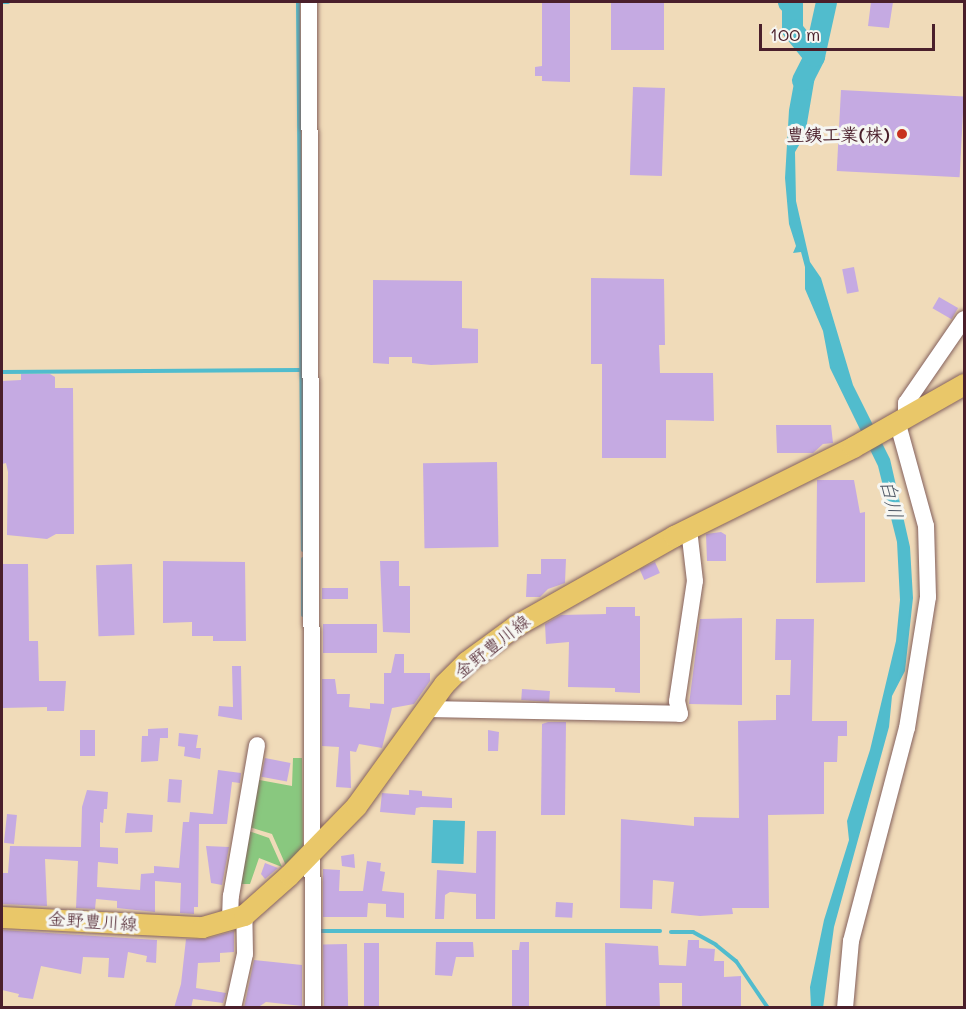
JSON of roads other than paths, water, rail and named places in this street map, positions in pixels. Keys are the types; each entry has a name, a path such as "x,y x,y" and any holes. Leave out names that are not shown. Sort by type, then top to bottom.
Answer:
{"main road":[{"name":"金野豊川線","path":"2,917 202,927 237,917 312,853 356,806 427,709 466,662 515,626 568,593 853,447 964,384"}],"street":[{"path":"309,2 313,1008"},
{"path":"845,1008 851,941 908,728 928,597 926,526 897,420 906,403 964,319"},
{"path":"427,709 680,714 677,701 695,581 689,530"},
{"path":"233,1008 245,954 237,917 234,876 257,745"}],"water":[{"path":"819,53 805,135 795,152 796,201 810,262 821,278 853,385 890,459 910,547 913,598 905,671 892,696 889,727 834,927 823,1008 811,1007 810,987 824,920 849,840 847,821 870,750 896,641 900,600 897,542 878,466 830,368 823,331 805,289 805,267 801,252 793,253 796,246 789,224 785,178 789,110 796,72 807,58"},
{"path":"433,820 465,821 463,864 431,863"}],"waterway":[{"path":"2,2 8,2"},
{"path":"298,2 303,550"},
{"path":"788,2 792,5 792,29 814,56"},
{"name":"白川","path":"802,80 814,56 826,2"},
{"path":"2,372 301,370"},
{"path":"303,559 303,615"},
{"path":"319,931 660,931"},
{"path":"671,932 693,932 716,945 736,961 768,1008"}],"place":[{"name":"豊銕工業(株)","path":"902,134"}]}
